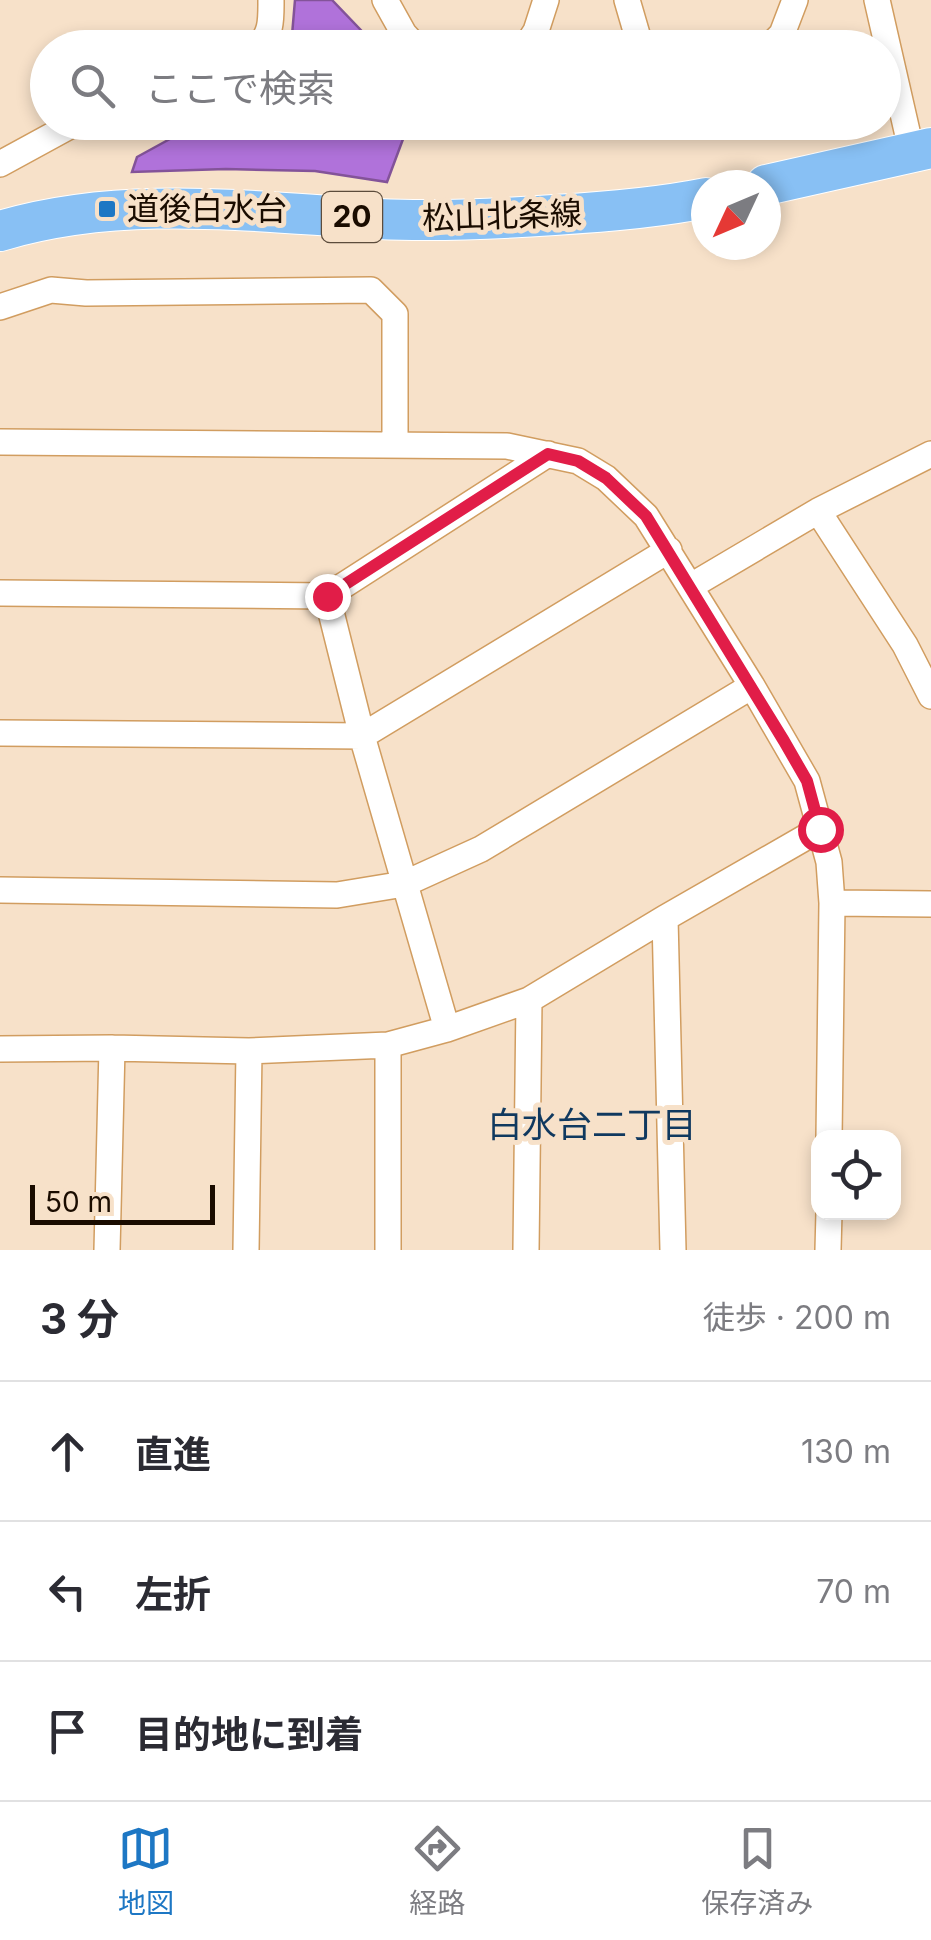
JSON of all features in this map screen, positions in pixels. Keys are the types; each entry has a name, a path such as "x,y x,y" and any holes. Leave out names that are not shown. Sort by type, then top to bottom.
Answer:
{"main road":[{"path":"781,182 922,150"},
{"name":"松山北条線","path":"0,232 34,221 140,208 437,221 642,210 691,201"}],"street":[{"path":"269,30 271,0"},
{"path":"384,0 402,30"},
{"path":"536,30 546,0"},
{"path":"627,0 636,30"},
{"path":"784,30 795,0"},
{"path":"878,0 887,30"},
{"path":"901,78 922,150"},
{"path":"0,164 44,140"},
{"path":"0,307 51,290 371,290 395,314 395,444"},
{"path":"0,442 508,446 578,461 606,478 646,516 807,781 829,862 832,903 829,1130"},
{"path":"0,593 327,596 548,454"},
{"path":"691,586 818,511 931,454"},
{"path":"818,511 904,645 931,696"},
{"path":"0,734 362,736 668,550"},
{"path":"327,596 362,736 447,1029"},
{"path":"0,890 336,896 404,884 481,849 752,686"},
{"path":"0,1048 249,1051 388,1046 529,1000 820,829"},
{"path":"832,903 931,904"},
{"path":"665,918 672,1250"},
{"path":"526,1250 529,1000"},
{"path":"388,1046 388,1250"},
{"path":"107,1250 112,1048"},
{"path":"246,1250 249,1051"},
{"path":"828,1220 828,1250"}],"shaded area":[{"path":"295,0 332,0 361,30 292,30"},
{"path":"168,140 403,140 387,182 315,171 132,172 137,157"}],"place":[{"name":"道後白水台","path":"107,209"}],"district":[{"name":"白水台二丁目","path":"592,1125"}],"route":[{"path":"327,596 548,454 578,461 606,478 646,516 807,781 820,829"}]}
